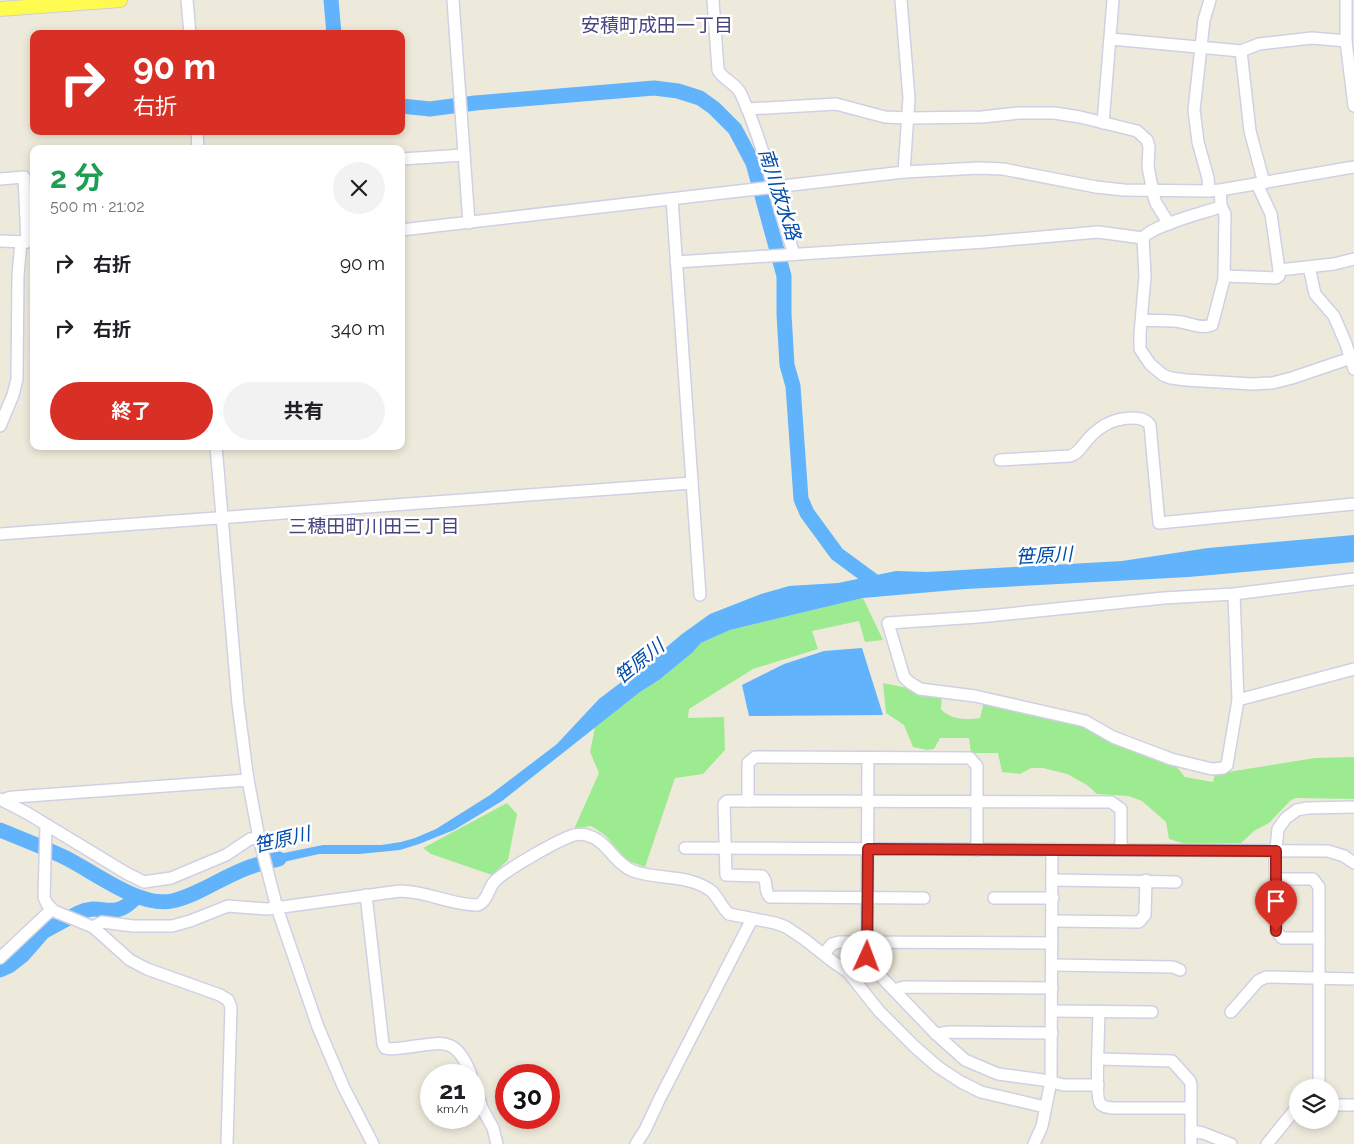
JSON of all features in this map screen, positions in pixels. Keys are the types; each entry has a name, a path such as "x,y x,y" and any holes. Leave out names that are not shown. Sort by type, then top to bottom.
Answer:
{"main road":[{"path":"0,9 120,0"}],"street":[{"path":"188,0 190,30"},
{"path":"453,0 469,223"},
{"path":"713,0 718,70 720,74 739,90 748,109 794,254"},
{"path":"901,0 908,82 908,118 904,172"},
{"path":"1103,123 1113,0"},
{"path":"1142,320 1212,325 1224,276 1225,214 1208,178 1194,116 1200,48 1206,11 1210,0"},
{"path":"1346,0 1346,41 1354,106"},
{"path":"1111,38 1241,51 1259,44 1312,38 1346,41"},
{"path":"1224,276 1276,278 1279,276 1271,214 1261,184 1250,131 1241,51"},
{"path":"748,109 836,104 885,117 908,118 982,117 1043,113 1064,114 1137,131 1147,140 1149,147 1148,168 1152,190 1156,203 1168,224"},
{"path":"405,160 464,155"},
{"path":"405,230 904,172 980,168 1003,169 1096,187 1214,191 1354,167"},
{"path":"0,179 24,177 27,242 18,275 19,333 16,379 13,395 0,426"},
{"path":"672,199 700,596"},
{"path":"1221,206 1168,224 1148,233 1143,238 1145,276 1140,343 1142,353 1156,370 1171,378 1252,384 1272,383 1353,361 1334,316 1315,294 1309,267"},
{"path":"676,262 985,242 1098,232 1143,238"},
{"path":"0,241 27,242"},
{"path":"1279,270 1354,259"},
{"path":"1000,460 1070,456 1076,454 1098,428 1116,420 1137,418 1146,420 1150,425 1159,523 1354,504"},
{"path":"216,450 238,704 248,780 259,838 277,908 318,1027 344,1088 373,1144"},
{"path":"0,534 692,483"},
{"path":"1234,594 1238,700 1227,765 1218,769 1171,759 1114,737 1085,721 1069,716 975,696 920,689 904,677 888,623 978,617 1164,598 1234,594 1354,579"},
{"path":"1238,700 1354,669"},
{"path":"748,801 748,763 755,757 970,758 977,766 977,850"},
{"path":"868,758 868,963 936,1034 962,1058 992,1072 1011,1077 1051,1081 1064,1086 1098,1086"},
{"path":"3,800 17,797 248,780"},
{"path":"3,800 126,874 149,882 171,878 226,855 250,839 259,838"},
{"path":"924,898 773,898 767,893 765,880 762,876 726,875 724,804 727,801 1114,803 1121,809 1121,850"},
{"path":"1319,938 1282,938 1276,931 1276,851 1278,829 1286,818 1296,810 1354,807"},
{"path":"46,826 44,897 47,904 53,910 90,926 136,964 220,995 228,1000 231,1007 227,1144"},
{"path":"90,926 102,922 134,926 172,926 228,906 277,908 296,904 331,902 366,895 413,892 471,905 480,904 484,901 495,881 511,868 573,835 586,835 599,841 625,867 634,872 672,877 698,885 712,892 729,914 769,921 786,927 848,972 879,1010 938,1067 981,1092 1046,1107"},
{"path":"685,848 1328,851 1344,856 1354,863"},
{"path":"1034,1144 1042,1126 1051,1081 1052,849"},
{"path":"1276,879 1315,880 1320,887 1318,1079"},
{"path":"1053,880 1146,880 1176,882"},
{"path":"1052,921 1139,922 1146,915 1146,880"},
{"path":"366,895 385,1048 394,1049 435,1044 451,1045 463,1055 467,1064"},
{"path":"994,898 1053,898"},
{"path":"0,958 53,910"},
{"path":"636,1144 645,1130 752,919"},
{"path":"824,954 830,946 837,942 1052,943"},
{"path":"1052,966 1173,967 1180,970"},
{"path":"1230,1012 1258,981 1265,978 1354,980"},
{"path":"894,990 904,987 1052,988"},
{"path":"1052,1010 1152,1012"},
{"path":"1099,1011 1099,1101 1106,1108 1190,1108"},
{"path":"936,1034 950,1032 1052,1033"},
{"path":"1099,1059 1172,1061 1190,1081 1191,1144"},
{"path":"1339,1104 1354,1105"},
{"path":"485,1113 493,1128 497,1144"},
{"path":"1267,1144 1289,1117"},
{"path":"1191,1131 1203,1133 1231,1144"}],"green space":[{"path":"863,598 883,640 865,642 859,621 812,631 818,649 753,669 689,709 688,718 724,717 725,750 703,774 675,778 645,867 626,860 606,836 591,826 574,829 599,773 590,752 595,727 640,692 659,680 692,653 701,643 730,630"},
{"path":"883,683 942,695 941,709 949,715 959,718 980,718 984,702 1073,720 1175,765 1185,777 1213,782 1215,774 1315,758 1354,757 1354,799 1296,798 1291,800 1269,823 1254,831 1241,843 1186,844 1169,839 1166,822 1142,801 1128,796 1097,794 1087,785 1067,774 1043,768 1031,768 1020,774 1002,772 998,753 971,753 969,738 940,738 934,749 927,750 913,747 904,725 886,713"},
{"path":"507,803 517,814 508,860 492,875 431,854 423,848"}],"water":[{"path":"1354,535 1354,562 1189,577 966,589 863,598 730,630 701,643 692,653 659,680 640,692 502,801 454,830 400,850 359,854 319,854 270,865 269,856 323,845 381,845 401,842 436,829 490,795 557,744 599,699 682,634 710,614 761,594 789,586 838,583 896,571 927,572 1122,561 1208,548"},
{"path":"862,648 883,715 749,716 742,685 784,664 824,651"}],"waterway":[{"name":"南川放水路","path":"331,0 334,30"},
{"name":"南川放水路","path":"405,106 430,109 475,103 654,88 678,91 700,98 714,108 735,129 753,163 784,276 787,365 793,386 801,499 807,513 837,554 882,587"},
{"name":"笹原川","path":"0,830 64,857 131,894 159,902 182,898 233,874 279,859"},
{"path":"0,970 9,966 23,955 43,932 78,913 94,909 120,909 128,905 136,897"}],"district":[{"name":"安積町成田一丁目","path":"657,25"},
{"name":"三穂田町川田三丁目","path":"374,526"}],"route":[{"path":"867,957 868,849 1276,851 1276,931"}]}
